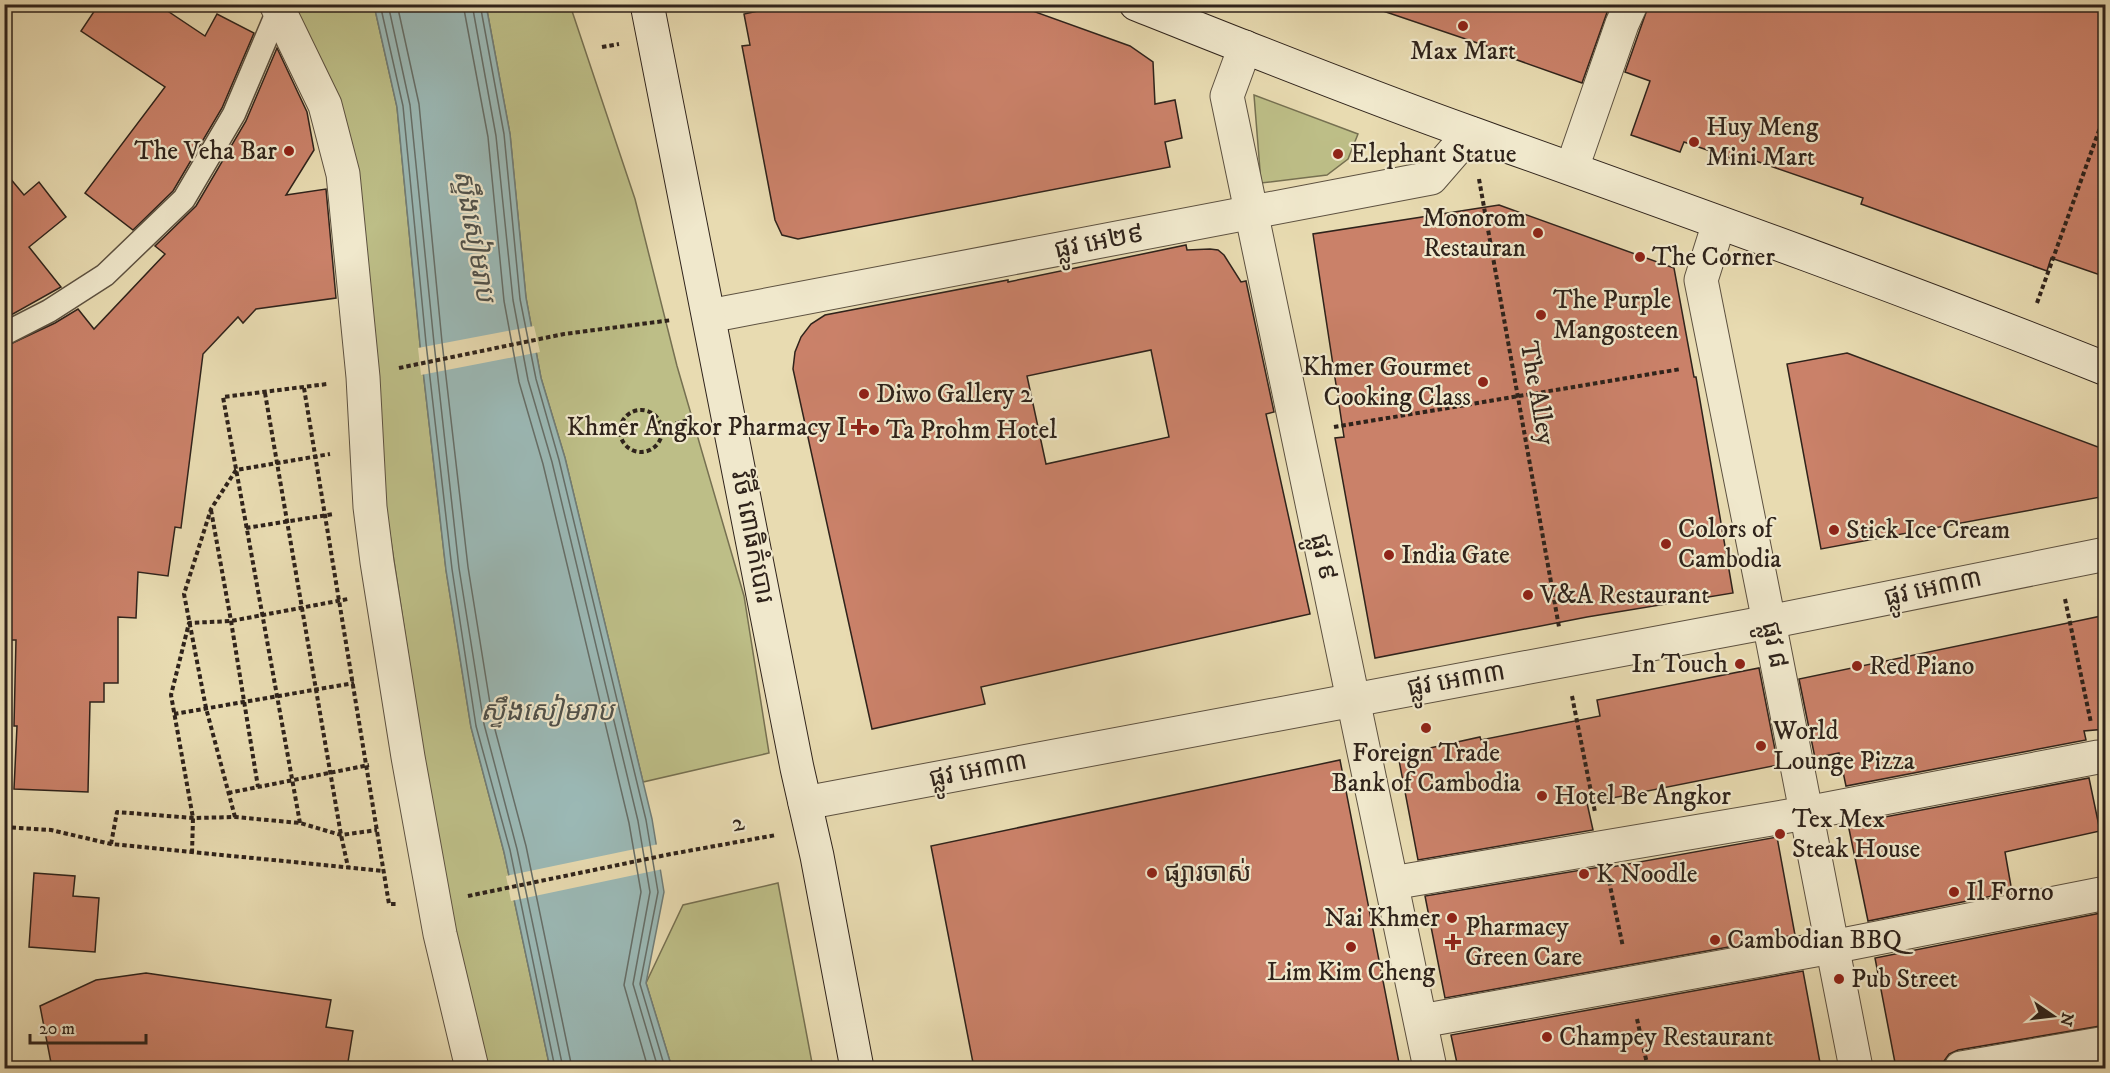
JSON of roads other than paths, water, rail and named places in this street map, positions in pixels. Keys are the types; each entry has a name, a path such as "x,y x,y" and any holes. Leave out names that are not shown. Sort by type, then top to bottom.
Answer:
{"street":[{"name":"វិថី ពោធិកំបោរ","path":"647,4 857,1068"},
{"path":"654,36 668,4"},
{"path":"1136,4 1470,133 1572,168 2106,369"},
{"path":"1572,168 1631,4"},
{"path":"278,6 325,105 343,174 363,377 370,507 381,591 440,934 472,1068"},
{"name":"ផ្លូវ ៩","path":"1245,47 1227,96 1430,1068"},
{"name":"ផ្លូវ អេ២៩","path":"709,316 1431,178 1470,133"},
{"name":"ផ្លូវ ៨","path":"1719,224 1701,280 1856,1068"},
{"name":"ផ្លូវ អេ៣៣","path":"808,816 1353,699 1769,621 2106,554"},
{"path":"1392,883 1806,813 2098,757"},
{"path":"1421,1021 1832,947 2106,893"},
{"path":"1961,1068 2106,1043"}],"lane":[{"path":"4,334 49,311 105,275 184,199 234,114 278,6"}],"water":[{"name":"ស្ទឹងសៀមរាប","path":"374,5 486,5 510,134 526,298 541,378 565,458 652,819 664,892 646,983 672,1068 550,1068 504,852 471,727 446,570 420,344 397,107"}],"place":[{"name":"Max Mart","path":"1463,26"},
{"name":"Huy Meng Mini Mart","path":"1694,142"},
{"name":"The Veha Bar","path":"289,151"},
{"name":"Elephant Statue","path":"1338,154"},
{"name":"Monorom Restauran","path":"1538,233"},
{"name":"The Corner","path":"1640,257"},
{"name":"The Purple Mangosteen","path":"1541,315"},
{"name":"Khmer Gourmet Cooking Class","path":"1483,382"},
{"name":"Diwo Gallery 2","path":"864,394"},
{"name":"Khmer Angkor Pharmacy I","path":"859,427"},
{"name":"Ta Prohm Hotel","path":"874,430"},
{"name":"Stick Ice Cream","path":"1834,530"},
{"name":"Colors of Cambodia","path":"1666,544"},
{"name":"India Gate","path":"1389,555"},
{"name":"V&A Restaurant","path":"1528,595"},
{"name":"In Touch","path":"1740,664"},
{"name":"Red Piano","path":"1857,666"},
{"name":"Foreign Trade Bank of Cambodia","path":"1426,728"},
{"name":"World Lounge Pizza","path":"1761,746"},
{"name":"Hotel Be Angkor","path":"1542,796"},
{"name":"Tex Mex Steak House","path":"1780,834"},
{"name":"ផ្សារចាស់","path":"1152,873"},
{"name":"K Noodle","path":"1584,874"},
{"name":"Il Forno","path":"1954,892"},
{"name":"Nai Khmer","path":"1452,918"},
{"name":"Cambodian BBQ","path":"1715,940"},
{"name":"Pharmacy Green Care","path":"1453,942"},
{"name":"Lim Kim Cheng","path":"1351,947"},
{"name":"Pub Street","path":"1839,979"},
{"name":"Champey Restaurant","path":"1547,1037"}]}
